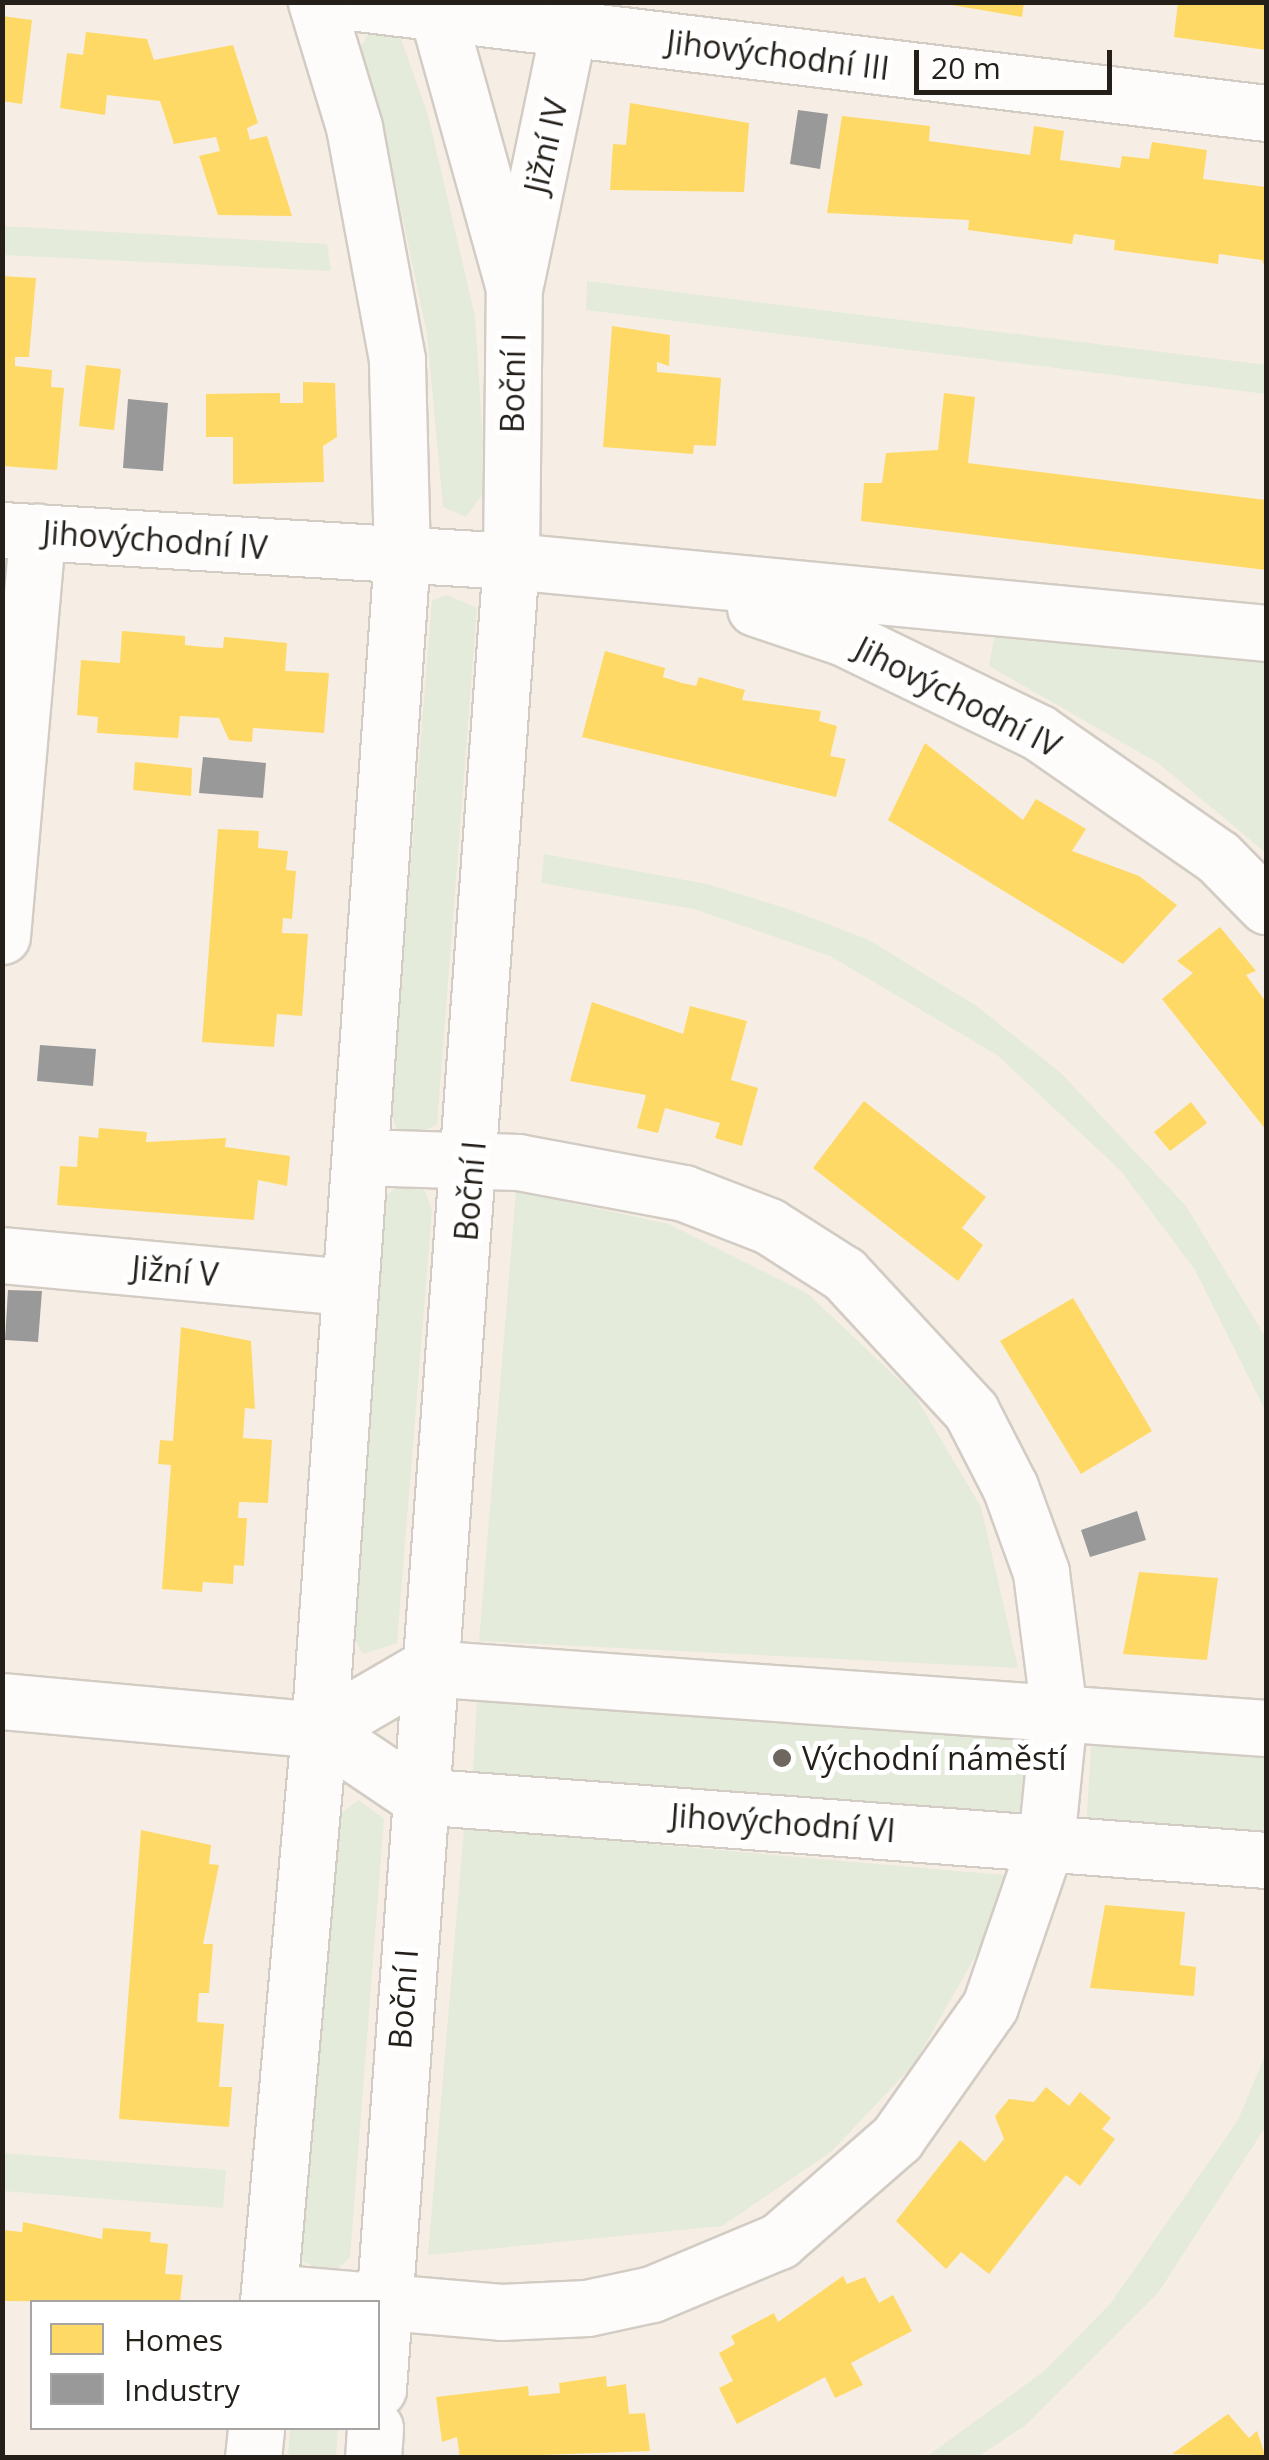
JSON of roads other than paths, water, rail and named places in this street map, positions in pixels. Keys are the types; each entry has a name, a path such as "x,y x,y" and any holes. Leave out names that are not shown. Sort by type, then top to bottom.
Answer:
{"street":[{"path":"316,2 354,128 397,359 402,556 360,1156 347,1286 319,1730 268,2297 326,2300"},
{"name":"Jihovýchodní III","path":"350,2 573,17 1266,113"},
{"name":"Boční I","path":"380,2360 426,1668 473,1158 511,561 514,288 437,10"},
{"name":"Jižní IV","path":"514,288 573,17"},
{"path":"2,936 20,531"},
{"name":"Jihovýchodní IV","path":"20,531 511,561 1266,633"},
{"name":"Jihovýchodní IV","path":"667,578 844,638 1038,732 1218,857 1266,906"},
{"path":"360,1156 473,1158 684,1193 769,1226 872,1301 971,1411 1010,1487 1041,1572 1059,1714 1046,1843 1004,1974 948,2074 840,2195 779,2241 652,2294 588,2308 380,2303"},
{"name":"Jižní V","path":"2,1255 347,1286"},
{"path":"319,1730 426,1668 1266,1728"},
{"name":"Jihovýchodní VI","path":"2,1702 319,1730 417,1796 1266,1860"},
{"path":"253,2458 256,2430"},
{"path":"373,2458 375,2430"}],"place":[{"name":"Východní náměstí","path":"782,1758"}]}
